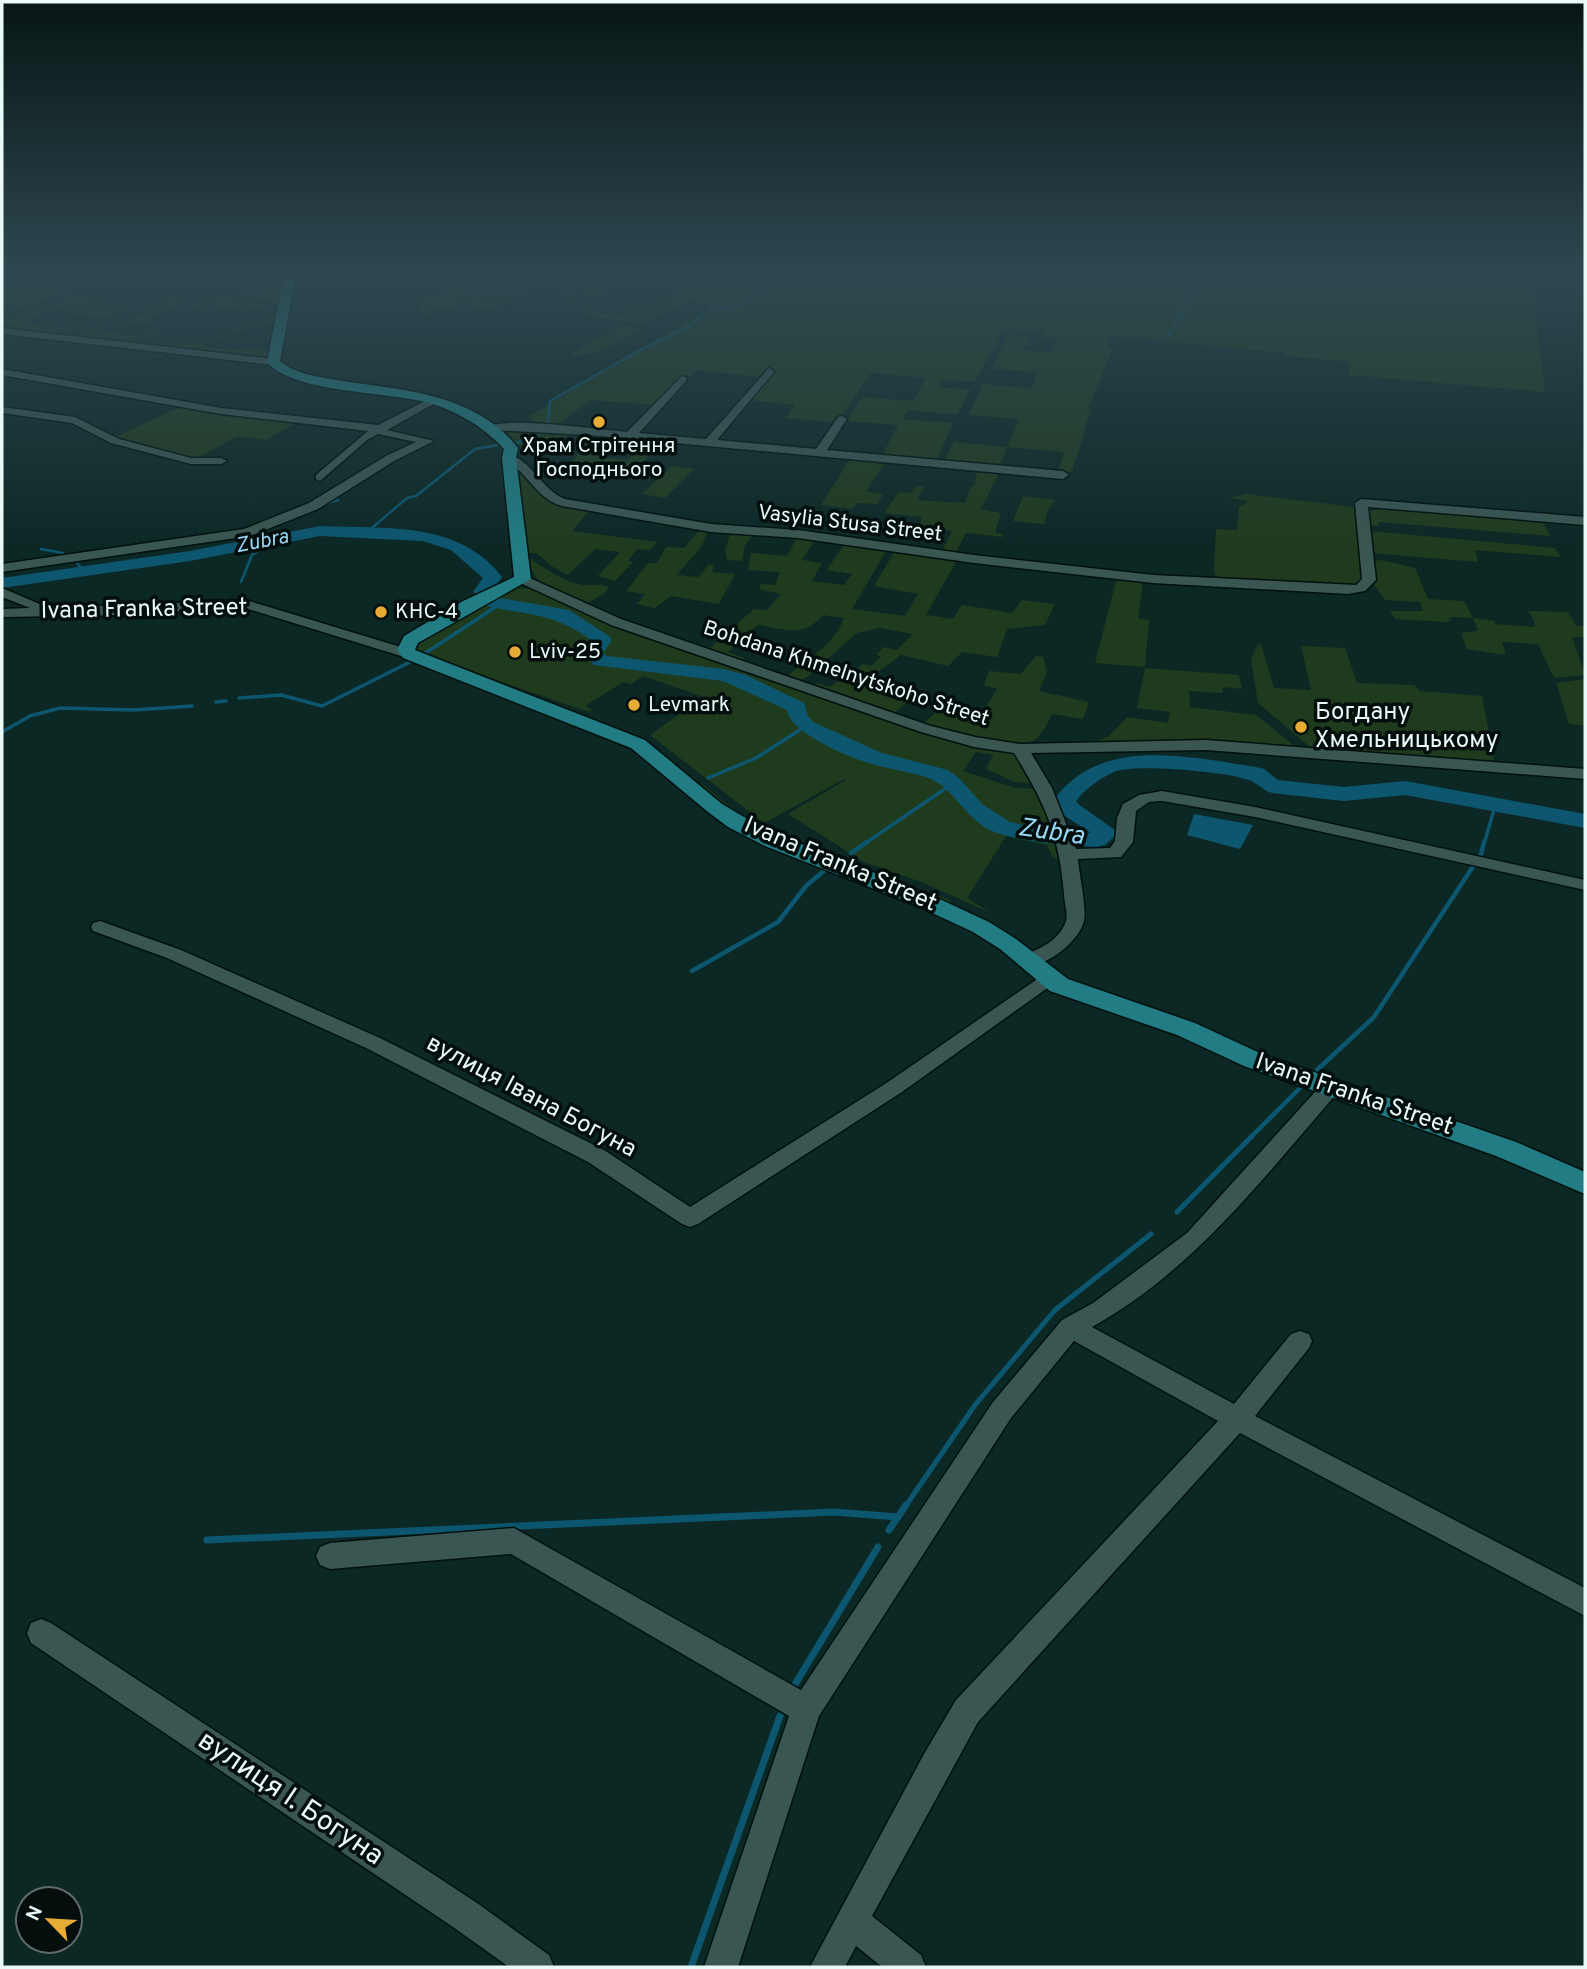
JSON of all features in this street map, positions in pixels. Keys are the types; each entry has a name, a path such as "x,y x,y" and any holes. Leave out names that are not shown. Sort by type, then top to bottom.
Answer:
{"main road":[{"path":"275,366 305,378 433,400 492,427 510,453 523,579 477,601 410,640 406,650 409,654"},
{"name":"Ivana Franka Street","path":"409,654 638,744 715,808 752,831 948,911 993,934 1050,979 1080,994 1186,1029 1253,1060 1506,1149 1585,1184"}],"street":[{"path":"709,443 769,371"},
{"path":"2,372 222,411 379,430 428,441 394,454 336,494 278,523 246,533 2,568"},
{"path":"631,436 682,379"},
{"path":"320,477 363,438 433,400"},
{"path":"2,410 75,420 115,441 191,461 221,461"},
{"path":"819,454 842,419"},
{"path":"492,427 512,426 631,436 1063,475"},
{"name":"Vasylia Stusa Street","path":"510,453 523,465 539,490 554,500 669,522 722,529 809,535 974,559 1153,579 1360,588 1370,580 1361,503 1585,521"},
{"name":"Bohdana Khmelnytskoho Street","path":"523,579 616,622 913,725 974,742 1020,749 1206,745 1585,774"},
{"path":"2,592 52,613"},
{"name":"Ivana Franka Street","path":"2,613 246,604 409,654"},
{"path":"1020,749 1044,788 1066,843 1075,921 1057,948 1027,961"},
{"path":"1066,843 1115,853 1124,842 1125,818 1129,808 1135,802 1154,796 1255,812 1585,885"},
{"name":"вулиця Івана Богуна","path":"100,927 174,954 373,1043 486,1103 596,1156 690,1218 895,1087 1050,979"},
{"path":"721,1967 806,1709 827,1673 1002,1410 1071,1326 1102,1310 1195,1239 1331,1087"},
{"path":"1071,1326 1237,1419 1585,1603"},
{"path":"827,1967 967,1711 1237,1419 1300,1341"},
{"path":"330,1556 514,1541 806,1709"},
{"name":"вулиця І. Богуна","path":"41,1633 537,1967"},
{"path":"851,1921 909,1967"}],"green space":[{"path":"613,366 984,366 975,382 941,380 937,387 971,390 957,415 908,410 903,419 953,423 937,460 882,456 898,425 847,421 862,397 913,401 926,378 871,373 838,421 834,422 786,418 795,405 748,400 774,371 766,369 759,377 696,370 688,379 679,378 653,405 590,400 556,426 537,424 528,417"},
{"path":"993,366 1106,366 1088,408 1091,409 1072,472 1058,471 1064,452 1007,447 1019,419 969,415 983,384 1031,388 1038,372 991,369"},
{"path":"1349,366 1542,366 1545,392 1349,375"},
{"path":"180,407 295,423 266,440 237,436 194,460 113,438"},
{"path":"504,429 584,433 519,446"},
{"path":"591,434 616,436 600,457 628,460 637,450 653,452 625,480 596,477 606,466 572,463"},
{"path":"954,442 1007,447 999,468 943,463"},
{"path":"850,459 885,463 866,491 883,494 878,504 857,503 852,509 821,505"},
{"path":"672,466 694,469 665,498 642,494"},
{"path":"516,471 524,471 543,496 568,506 590,510 572,531 657,542 650,550 637,549 628,561 633,562 615,581 598,576 620,552 595,549 568,575 536,553 528,553"},
{"path":"977,471 999,473 981,509 1001,513 995,533 1003,534 1002,537 966,533 955,553 942,551 952,531 919,526 922,517 884,513 899,492 911,493 916,486 924,487 917,500 965,503 970,488 975,485"},
{"path":"1247,494 1353,507 1357,510 1364,576 1362,582 1356,586 1220,579 1215,575 1214,569 1216,529 1237,530 1239,507 1247,503 1246,500 1228,498"},
{"path":"1023,496 1055,500 1048,509 1044,524 1013,521"},
{"path":"1387,508 1543,522 1550,536 1379,522 1378,526 1370,525 1368,511"},
{"path":"700,529 707,531 703,544 677,575 699,577 709,564 714,565 712,572 735,574 719,604 671,596 655,608 637,604 645,594 626,591 648,563 657,563 666,547 684,548"},
{"path":"1369,531 1555,548 1561,557 1475,550 1478,562 1372,553"},
{"path":"731,532 754,534 745,545 742,561 727,560 725,550"},
{"path":"798,536 816,538 802,560 822,563 812,581 844,585 852,574 827,570 845,543 887,550 852,609 905,616 918,594 874,586 895,551 957,560 926,615 953,619 962,605 1012,613 1022,600 1055,604 1045,625 1007,629 997,657 962,652 948,666 901,655 864,682 913,696 894,714 813,686 817,683 830,687 839,680 825,676 837,668 852,673 863,664 871,666 881,657 876,654 884,647 897,650 913,634 880,628 857,633 806,678 799,680 787,676 828,643 844,618 823,615 809,627 794,630 758,625 728,652 744,658 741,660 709,649 754,609 767,610 781,594 759,589 761,584 775,585 780,572 748,570 751,553 787,556"},
{"path":"528,556 545,569 570,581 582,585 609,587 605,593 584,605 541,582 530,567"},
{"path":"1381,560 1415,568 1428,599 1464,601 1473,618 1451,617 1448,622 1395,619 1390,611 1423,611 1420,602 1385,600 1374,585 1373,561"},
{"path":"1117,577 1143,581 1138,618 1149,620 1145,667 1095,663"},
{"path":"518,588 531,589 601,618 925,733 1010,752 1018,757 1034,784 1015,782 986,769 993,755 976,752 963,771 1015,788 1037,789 1063,841 1061,862 1052,856 1047,845 1006,836 967,898 991,913 924,883 864,862 788,814 846,780 764,823 650,735 704,697 643,676 631,684 623,682 585,706 592,710 589,712 417,653 416,642"},
{"path":"1528,611 1568,612 1576,626 1585,626 1585,637 1572,637 1585,675 1554,678 1538,644 1502,642 1506,655 1467,649 1461,633 1478,631 1473,618 1495,621 1495,624 1535,627"},
{"path":"1258,644 1261,644 1274,688 1311,690 1301,646 1345,648 1357,683 1414,685 1420,691 1482,696 1494,759 1491,763 1310,747 1258,703 1251,660"},
{"path":"1036,656 1043,657 1047,672 1039,691 1089,702 1083,719 1052,714 1037,738 1013,745 981,741 923,724 943,705 983,711 997,689 984,685 989,671 1021,674"},
{"path":"1145,668 1239,675 1242,689 1223,687 1222,693 1189,691 1190,707 1256,715 1296,747 1097,745 1094,742 1109,736 1127,717 1168,723 1170,712 1137,708"},
{"path":"1585,679 1585,726 1569,724 1556,683"},
{"path":"701,783 757,824 829,855 952,901 947,905 772,836 693,786"}],"water":[{"path":"1194,814 1253,825 1240,849 1187,835"}],"waterway":[{"path":"547,425 550,401 612,366"},
{"path":"517,443 544,431"},
{"path":"366,533 407,498 416,496 475,449 498,445"},
{"path":"322,505 338,500"},
{"path":"241,582 252,555 261,549 259,540 270,526"},
{"name":"Zubra","path":"2,583 190,556 320,531 424,536 457,546 493,577 482,592"},
{"path":"41,549 63,553"},
{"path":"74,558 83,571"},
{"name":"Zubra","path":"489,601 562,614 581,624 602,640 593,654 601,661 739,679 797,707 798,717 806,726 874,758 940,775 952,784 974,809 1002,827 1040,836 1097,840 1103,836 1103,830 1070,809 1064,801 1075,787 1107,767 1119,764 1175,762 1256,774 1272,786 1344,794 1405,788 1585,821"},
{"name":"Zubra","path":"494,608 500,604"},
{"path":"424,654 494,608"},
{"path":"239,698 281,695 322,706 412,661"},
{"path":"216,702 226,701"},
{"path":"2,732 30,716 60,708 134,710 192,706"},
{"path":"708,778 756,758 806,726"},
{"path":"864,844 952,784"},
{"path":"1484,844 1496,803"},
{"path":"851,853 867,842"},
{"path":"1481,854 1484,842"},
{"path":"1317,1070 1374,1017 1476,862"},
{"path":"692,971 778,922 806,886 826,869"},
{"path":"1252,1136 1301,1087"},
{"path":"1177,1212 1252,1136"},
{"path":"905,1507 975,1405 1055,1310 1151,1234"},
{"path":"898,1517 906,1505"},
{"path":"207,1540 834,1512 898,1517"},
{"path":"889,1530 898,1517"},
{"path":"794,1686 878,1547"},
{"path":"691,1967 780,1716"}],"place":[{"name":"Храм Стрітення Господнього","path":"599,422"},
{"name":"КНС-4","path":"381,612"},
{"name":"Lviv-25","path":"515,652"},
{"name":"Levmark","path":"634,705"},
{"name":"Богдану Хмельницькому","path":"1301,727"}]}
